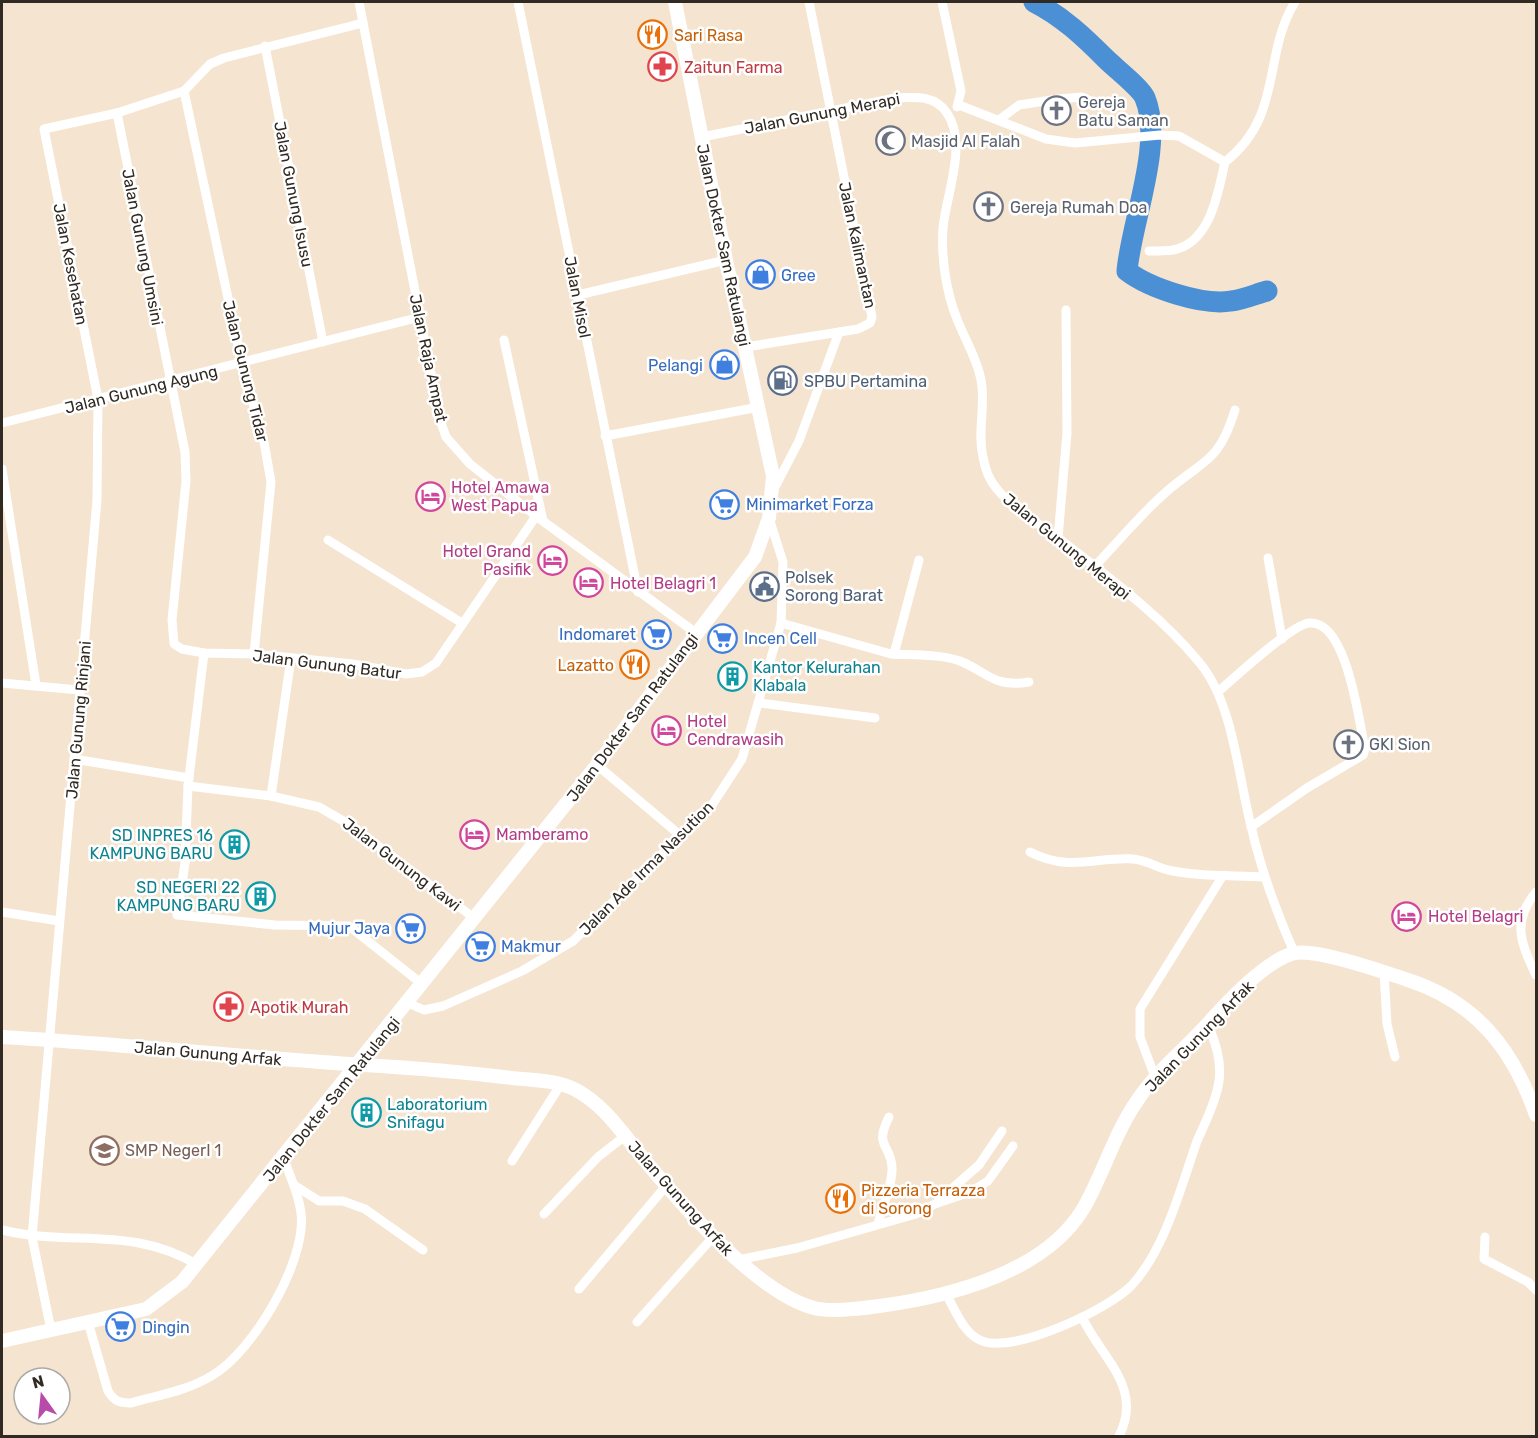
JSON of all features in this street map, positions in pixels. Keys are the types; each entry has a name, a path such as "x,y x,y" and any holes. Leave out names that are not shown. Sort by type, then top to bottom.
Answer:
{"street":[{"name":"Jalan Raja Ampat","path":"359,2 440,420 446,437 470,464 539,519 696,633"},
{"name":"Jalan Misol","path":"518,2 638,592"},
{"name":"Jalan Dokter Sam Ratulangi","path":"2,1341 146,1308 168,1295 198,1264 597,765 755,557 769,518 773,491 770,453 726,260 675,2"},
{"name":"Jalan Kalimantan","path":"809,2 873,309 870,324 840,332"},
{"path":"942,2 961,91 959,105 948,114"},
{"path":"1149,251 1173,250 1184,246 1208,221 1225,162 1246,143 1267,102 1284,24 1295,2"},
{"path":"117,113 183,91 210,64 265,46 363,23"},
{"name":"Jalan Gunung Isusu","path":"265,46 323,342"},
{"name":"Jalan Gunung Tidar","path":"183,91 242,364 264,442 271,482 254,654"},
{"name":"Jalan Gunung Merapi","path":"702,137 896,98 921,96 936,102 948,114 956,156 943,228 943,255 956,317 972,352 983,388 981,426 985,468 999,491 1036,524 1058,538 1094,567 1184,645 1201,664 1218,692 1232,739 1264,877 1293,952"},
{"path":"1000,119 1019,105 1058,99 1082,97 1099,105"},
{"path":"959,105 1000,119 1028,134 1075,143 1160,135 1179,136 1225,162"},
{"name":"Jalan Kesehatan","path":"98,399 44,129 117,113"},
{"name":"Jalan Gunung Umsini","path":"117,113 168,381 185,452 186,481 172,634 174,644 182,649"},
{"path":"578,295 726,260"},
{"path":"1058,538 1066,442 1066,310"},
{"name":"Jalan Gunung Agung","path":"2,423 420,318"},
{"path":"746,346 840,332 799,441 773,491"},
{"path":"504,340 539,519"},
{"name":"Jalan Gunung Rinjani","path":"51,1330 32,1237 58,921 98,500 98,399"},
{"path":"605,436 759,407"},
{"path":"1094,567 1166,492 1202,467 1220,448 1227,436 1235,410"},
{"path":"2,470 36,685"},
{"name":"Jalan Ade Irma Nasution","path":"408,1003 424,1010 437,1008 486,988 548,957 573,941 712,805 742,759 782,623 783,562 769,518"},
{"name":"Jalan Gunung Batur","path":"182,649 204,653 254,654 353,664 406,674 422,672 436,663 462,623 539,519"},
{"path":"328,540 462,623"},
{"path":"1268,558 1282,639"},
{"path":"894,654 919,560"},
{"path":"1218,692 1282,639 1309,622 1321,625 1330,633 1347,665 1365,749 1363,755 1307,788 1251,827"},
{"path":"782,623 894,654 907,653 957,660 1006,684 1029,682"},
{"path":"204,653 188,782 185,863 177,915 275,925 349,926 422,984"},
{"path":"272,796 291,658"},
{"path":"2,683 79,690"},
{"path":"760,703 875,718"},
{"name":"Jalan Gunung Kawi","path":"74,759 319,807 338,817 401,860 474,918"},
{"path":"597,765 681,836"},
{"path":"1030,852 1048,861 1062,863 1136,859 1168,870 1222,877 1264,877"},
{"path":"1155,1077 1140,1037 1140,1009 1222,877"},
{"path":"1536,892 1522,913 1520,933 1536,975"},
{"path":"2,912 58,921"},
{"path":"1293,952 1335,958 1384,972 1450,997 1497,1037 1513,1060 1536,1115"},
{"name":"Jalan Gunung Arfak","path":"2,1037 442,1070 561,1084 594,1102 713,1238 738,1260 760,1278 813,1308 827,1310 901,1303 946,1294 1018,1268 1033,1259 1067,1230 1081,1214 1135,1103 1155,1077 1249,983 1293,952"},
{"path":"1384,972 1387,1024 1395,1057"},
{"path":"946,1294 967,1331 985,1342 1023,1339 1082,1317 1104,1306 1131,1286 1152,1256 1177,1201 1219,1083 1216,1043 1208,1024"},
{"path":"512,1161 561,1084"},
{"path":"878,1224 892,1169 882,1144 883,1130 889,1117"},
{"path":"935,1204 979,1165 1002,1131"},
{"path":"544,1214 598,1157 625,1136"},
{"path":"738,1260 797,1248 916,1214 935,1204 970,1192 988,1181 1013,1146"},
{"path":"88,1322 108,1391 113,1399 121,1403 131,1403 169,1394 196,1385 234,1359 248,1341 294,1263 302,1235 301,1212 283,1156"},
{"path":"294,1185 319,1200 343,1202 365,1209 423,1250"},
{"path":"579,1288 666,1186"},
{"path":"2,1230 32,1237 127,1239 179,1253 198,1264"},
{"path":"1485,1237 1484,1259 1528,1282 1536,1290"},
{"path":"638,1322 713,1238"},
{"path":"1082,1317 1090,1335 1119,1376 1126,1393 1129,1405 1125,1425 1119,1437"}],"waterway":[{"path":"1034,2 1063,20 1081,35 1145,98 1150,117 1149,160 1127,271 1162,289 1206,301 1236,300 1267,291"}],"place":[{"name":"Sari Rasa","path":"653,35"},
{"name":"Zaitun Farma","path":"663,67"},
{"name":"Gereja Batu Saman","path":"1057,111"},
{"name":"Masjid Al Falah","path":"890,141"},
{"name":"Gereja Rumah Doa","path":"989,207"},
{"name":"Gree","path":"760,275"},
{"name":"Pelangi","path":"724,365"},
{"name":"SPBU Pertamina","path":"783,381"},
{"name":"Hotel Amawa West Papua","path":"430,496"},
{"name":"Minimarket Forza","path":"725,504"},
{"name":"Hotel Grand Pasifik","path":"552,560"},
{"name":"Hotel Belagri 1","path":"589,583"},
{"name":"Polsek Sorong Barat","path":"764,586"},
{"name":"Indomaret","path":"657,634"},
{"name":"Incen Cell","path":"723,638"},
{"name":"Lazatto","path":"635,665"},
{"name":"Kantor Kelurahan Klabala","path":"732,676"},
{"name":"Hotel Cendrawasih","path":"666,730"},
{"name":"GKI Sion","path":"1348,744"},
{"name":"Mamberamo","path":"475,834"},
{"name":"SD INPRES 16 KAMPUNG BARU","path":"234,844"},
{"name":"SD NEGERI 22 KAMPUNG BARU","path":"261,896"},
{"name":"Hotel Belagri","path":"1407,916"},
{"name":"Mujur Jaya","path":"411,928"},
{"name":"Makmur","path":"480,946"},
{"name":"Apotik Murah","path":"229,1007"},
{"name":"Laboratorium Snifagu","path":"366,1113"},
{"name":"SMP NegerI 1","path":"104,1150"},
{"name":"Pizzeria Terrazza di Sorong","path":"840,1199"},
{"name":"Dingin","path":"121,1327"}]}
